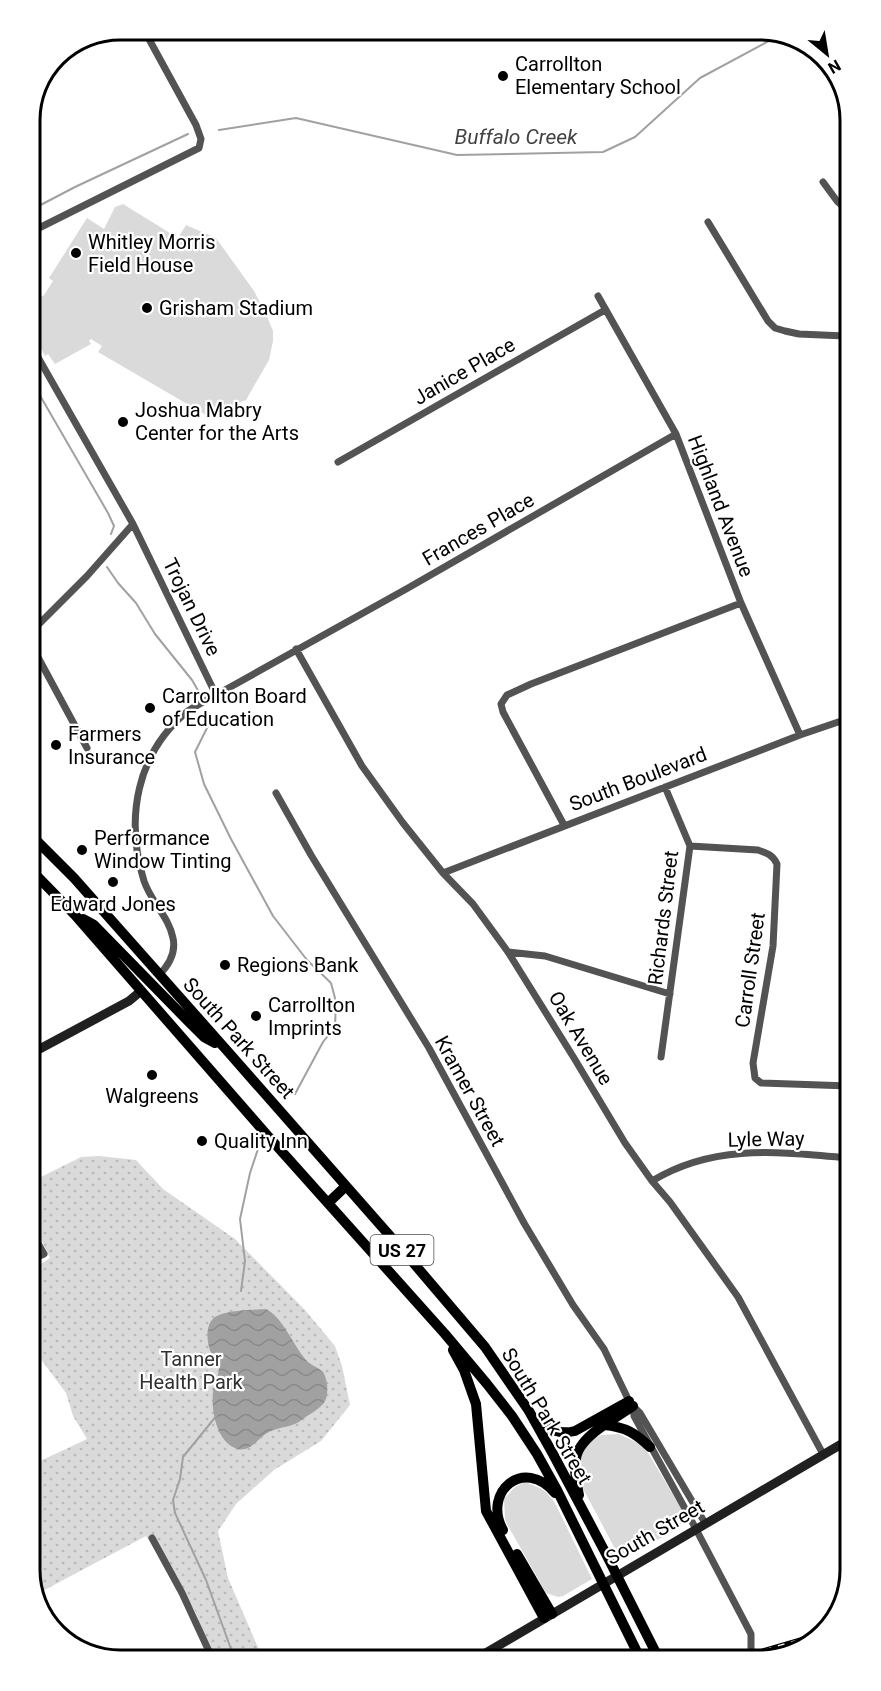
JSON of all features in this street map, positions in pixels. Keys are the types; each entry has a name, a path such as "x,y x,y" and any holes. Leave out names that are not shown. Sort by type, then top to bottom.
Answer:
{"main road":[{"name":"US 27","path":"40,844 74,878 155,978"},
{"name":"US 27","path":"40,880 75,915 141,992"},
{"path":"75,915 94,925 155,978 141,992"},
{"name":"South Park Street","path":"155,978 226,1049 485,1347 529,1411 654,1650"},
{"name":"South Park Street","path":"141,992 445,1334 512,1416 537,1454 567,1508 636,1650"},
{"path":"328,1203 346,1186"},
{"path":"445,1334 464,1370 476,1404 486,1511 548,1616"},
{"path":"529,1411 549,1429 560,1433 570,1433 631,1404"},
{"path":"582,1510 574,1473 576,1457 586,1439 631,1404"},
{"path":"604,1425 619,1426 628,1430 650,1447"},
{"path":"548,1616 501,1527 497,1504 509,1483 526,1477 547,1484 567,1508"}],"street":[{"path":"41,227 199,148 201,139 196,125 149,40"},
{"path":"823,182 840,204"},
{"path":"708,222 768,321 775,328 799,334 840,336"},
{"name":"Highland Avenue","path":"598,296 676,434 741,603 800,735"},
{"name":"Janice Place","path":"338,462 605,310"},
{"name":"Trojan Drive","path":"41,362 133,524 216,694"},
{"name":"Frances Place","path":"216,694 408,588 676,434"},
{"path":"41,622 87,576 133,524"},
{"path":"564,825 503,712 501,704 507,694 741,603"},
{"name":"Oak Avenue","path":"296,649 362,766 403,823 443,873 473,904 508,952 625,1143 738,1297 823,1454"},
{"path":"41,662 87,748"},
{"path":"155,978 170,960 174,949 173,938 170,927 150,896 144,880 135,830 136,800 141,779 160,741 189,711 216,694"},
{"name":"South Boulevard","path":"443,873 840,721"},
{"name":"Richards Street","path":"661,1057 690,846 665,787"},
{"name":"Kramer Street","path":"276,793 311,855 429,1048 524,1223 573,1305 604,1349 631,1404 634,1416 751,1634 751,1650"},
{"name":"Carroll Street","path":"690,846 758,850 774,858 777,864 773,946 753,1063 756,1078 760,1083 840,1086"},
{"path":"508,952 545,956 670,994"},
{"path":"40,1049 129,1001 141,992"},
{"name":"Lyle Way","path":"652,1181 666,1172 687,1164 741,1153 781,1152 840,1157"},
{"name":"Kramer Street","path":"631,1404 640,1413 705,1523"},
{"name":"South Street","path":"491,1650 840,1445"},
{"path":"152,1538 182,1593 208,1650"}],"green space":[{"name":"Grisham Stadium","path":"123,204 178,238 186,225 216,238 254,291 273,331 273,341 269,360 246,400 206,415 98,352 102,346 91,339 89,341 91,344 55,364 48,354 45,356 41,348 41,297 53,281 49,278 87,218 104,229 115,207"},
{"name":"Tanner Health Park","path":"99,1156 136,1160 163,1189 235,1239 305,1310 335,1346 342,1366 350,1405 321,1441 274,1470 236,1504 218,1531 228,1578 259,1650 210,1650 195,1611 146,1536 44,1591 40,1570 40,1461 87,1439 73,1416 66,1393 40,1358 40,1265 50,1258 40,1238 40,1177 81,1157"},
{"path":"619,1434 644,1446 685,1515 679,1528 621,1560 580,1483 578,1468 582,1450 589,1441 601,1435"},
{"path":"525,1482 548,1494 555,1503 592,1579 563,1596 558,1597 546,1593 505,1519 504,1499 515,1487"}],"water":[{"path":"266,1309 284,1326 308,1362 323,1372 327,1383 327,1394 321,1406 299,1422 269,1432 249,1447 240,1450 223,1438 216,1423 213,1399 219,1368 211,1353 208,1330 210,1322 217,1316 238,1311"}],"waterway":[{"name":"Buffalo Creek","path":"219,130 296,118 457,155 603,152 635,137 700,78 768,41"},
{"name":"Buffalo Creek","path":"41,205 188,134"},
{"path":"41,397 108,513 114,526 111,534"},
{"path":"107,567 136,603 155,634 192,680 200,694"},
{"path":"211,720 195,752 204,784 273,916 307,960 331,983 336,1002 335,1027 323,1042 295,1094"},
{"path":"241,1291 245,1261 240,1219 250,1173 259,1146"},
{"path":"217,1415 183,1457 180,1479 173,1500 175,1513 206,1580 231,1650"}],"railway":[{"path":"766,1650 799,1640"}],"place":[{"name":"Carrollton Elementary School","path":"503,76"},
{"name":"Whitley Morris Field House","path":"76,253"},
{"name":"Grisham Stadium","path":"147,308"},
{"name":"Joshua Mabry Center for the Arts","path":"123,422"},
{"name":"Carrollton Board of Education","path":"150,708"},
{"name":"Farmers Insurance","path":"56,745"},
{"name":"Performance Window Tinting","path":"82,850"},
{"name":"Edward Jones","path":"113,882"},
{"name":"Regions Bank","path":"225,965"},
{"name":"Carrollton Imprints","path":"256,1016"},
{"name":"Walgreens","path":"152,1075"},
{"name":"Quality Inn","path":"202,1141"}]}
